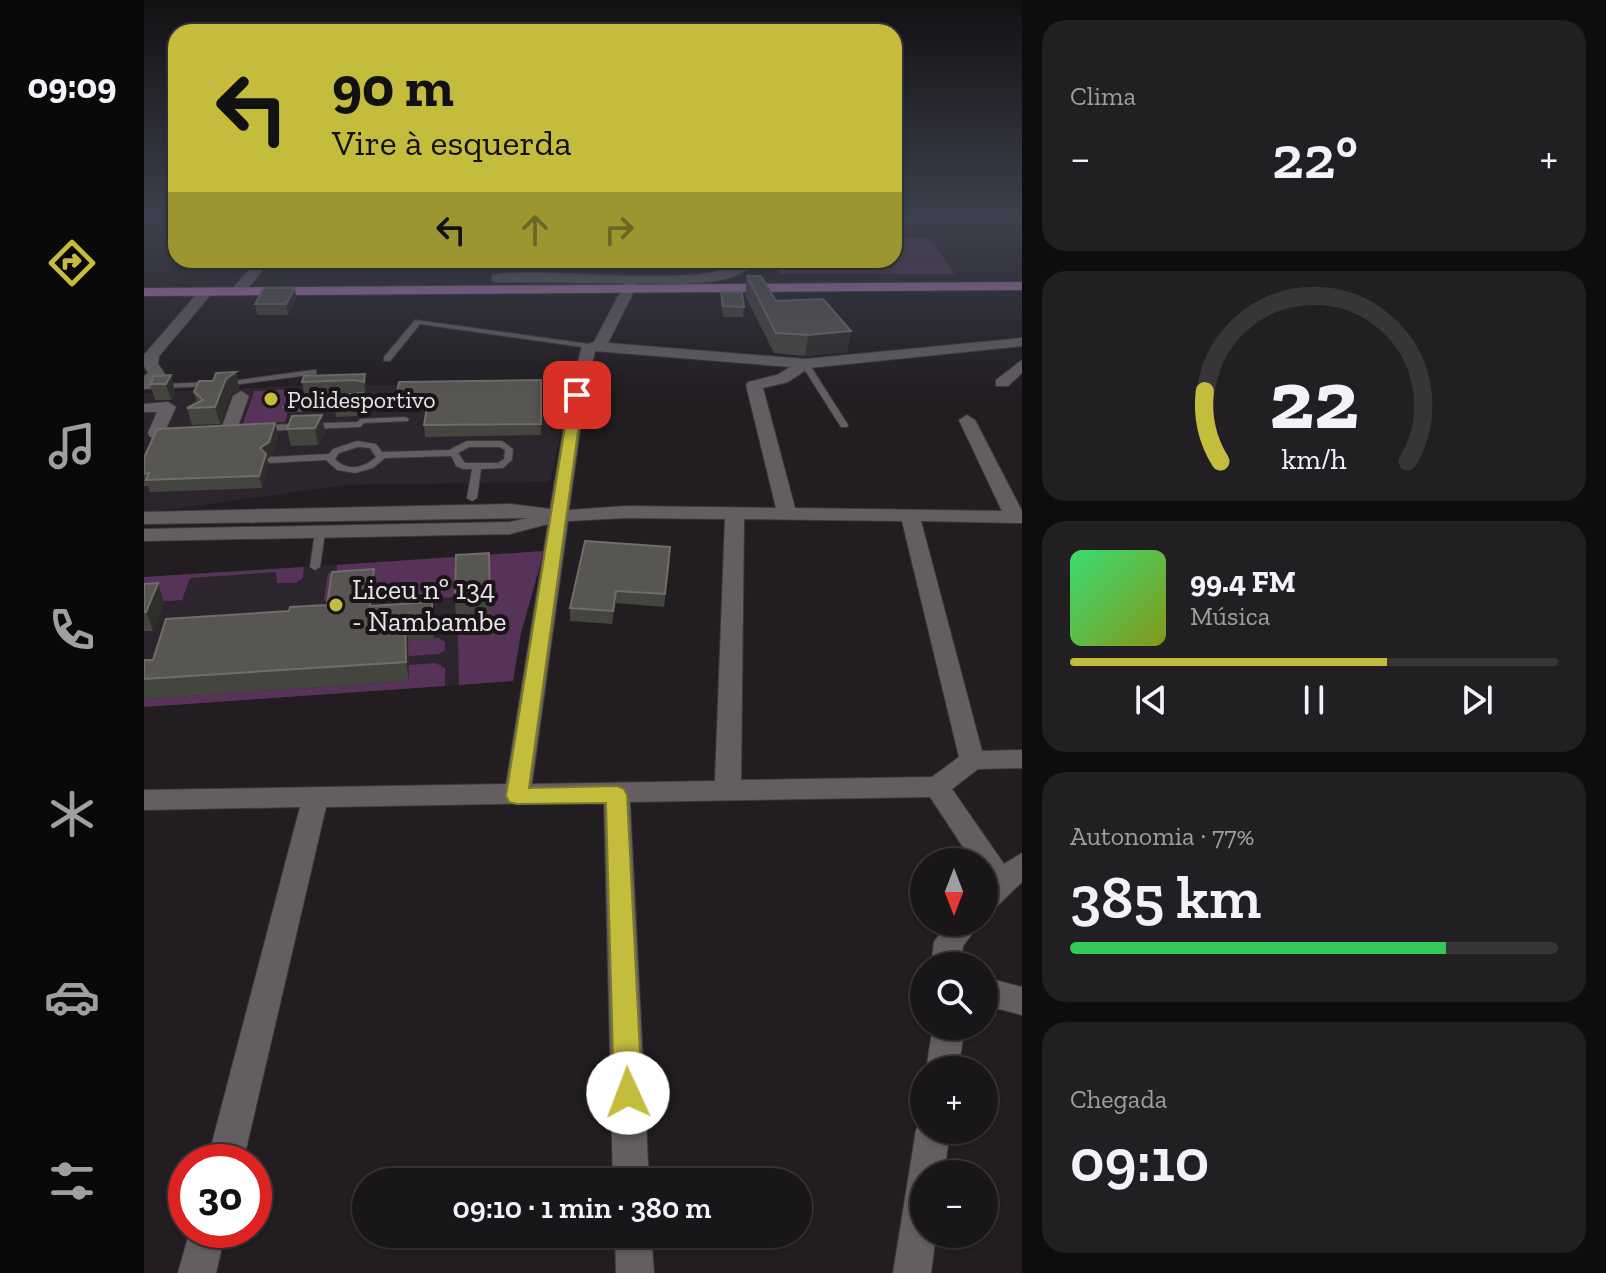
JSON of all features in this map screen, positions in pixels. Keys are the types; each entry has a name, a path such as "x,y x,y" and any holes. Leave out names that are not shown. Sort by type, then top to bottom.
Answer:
{"main road":[{"path":"144,292 631,284 1022,286"}],"street":[{"path":"238,291 250,277"},
{"path":"497,278 615,280 631,284 703,277"},
{"path":"517,796 577,395 594,347 631,284"},
{"path":"144,385 157,374 150,364 152,355 206,292"},
{"path":"594,347 805,364 1022,342"},
{"path":"787,513 754,385 782,379 805,364"},
{"path":"1002,383 1022,365"},
{"path":"229,429 241,396"},
{"path":"289,407 327,406 360,416"},
{"path":"323,425 327,406"},
{"path":"147,408 168,407 158,429"},
{"path":"158,429 185,416"},
{"path":"144,518 511,510 557,516 787,513 1018,517 967,420"},
{"path":"728,792 735,513"},
{"path":"910,515 972,760"},
{"path":"144,535 510,528 557,516"},
{"path":"144,800 617,795 937,787 972,760 1022,759"},
{"path":"937,787 1002,882"},
{"path":"617,795 630,1168"},
{"path":"229,1144 315,798"},
{"path":"998,995 1022,1001"},
{"path":"197,1273 203,1248"},
{"path":"634,1248 635,1273"},
{"path":"912,1273 915,1248"}],"lane":[{"path":"387,359 418,322 594,347"},
{"path":"805,364 844,425"},
{"path":"144,385 233,383 313,372"},
{"path":"260,428 323,425 360,416 405,419"},
{"path":"357,444 360,416"},
{"path":"270,460 330,457 342,447 357,444 373,446 381,455"},
{"path":"381,455 451,453 467,444 502,444 509,449 506,463 477,466 459,464 456,455 451,453"},
{"path":"330,457 336,467 351,470 374,465 381,455"},
{"path":"472,498 477,466"},
{"path":"315,567 320,532"}],"shaded area":[{"path":"338,384 570,389 550,482 345,485 144,513 144,393"},
{"name":"Polidesportivo","path":"294,389 285,422 243,424 254,391"},
{"name":"Liceu nº 134 - Nambambe","path":"544,551 521,633 513,681 144,707 144,577"},
{"path":"544,551 521,633 513,681 459,685 457,597 330,604 324,600 328,573 337,572 337,565"},
{"path":"304,567 303,578 296,583 277,583 276,572 190,578 182,600 144,603 144,577"},
{"path":"439,638 445,642 445,650 439,654 396,657 397,641"},
{"path":"436,663 445,668 445,686 144,707 144,699 408,681 409,665"}],"building":[{"path":"748,277 762,277 776,301 823,299 851,331 808,335 776,333"},
{"path":"264,288 295,288 286,304 255,304"},
{"path":"721,292 742,293 744,307 723,306"},
{"path":"236,372 226,379 215,407 187,408 203,400 194,392 199,381 213,381 216,373"},
{"path":"365,374 364,382 302,382 304,376"},
{"path":"171,375 166,384 150,384 154,376"},
{"path":"541,380 541,424 424,425 429,396 396,397 399,382"},
{"path":"362,393 358,400 333,400 334,396"},
{"path":"322,415 315,428 287,429 292,416"},
{"path":"275,423 269,442 260,448 266,454 259,476 146,480 149,473 144,474 144,458 157,429"},
{"path":"585,541 670,547 665,594 616,591 613,611 570,608"},
{"path":"489,553 490,599 455,601 456,555"},
{"path":"374,569 370,606 432,602 432,620 405,621 406,662 144,679 144,660 153,660 166,619 289,611 290,607 327,605 332,572"},
{"path":"158,583 146,612 144,612 144,584"}],"place":[{"name":"Polidesportivo","path":"271,399"},
{"name":"Liceu nº 134 - Nambambe","path":"336,605"}],"route":[{"path":"577,395 517,796 617,795 628,1093"}]}
